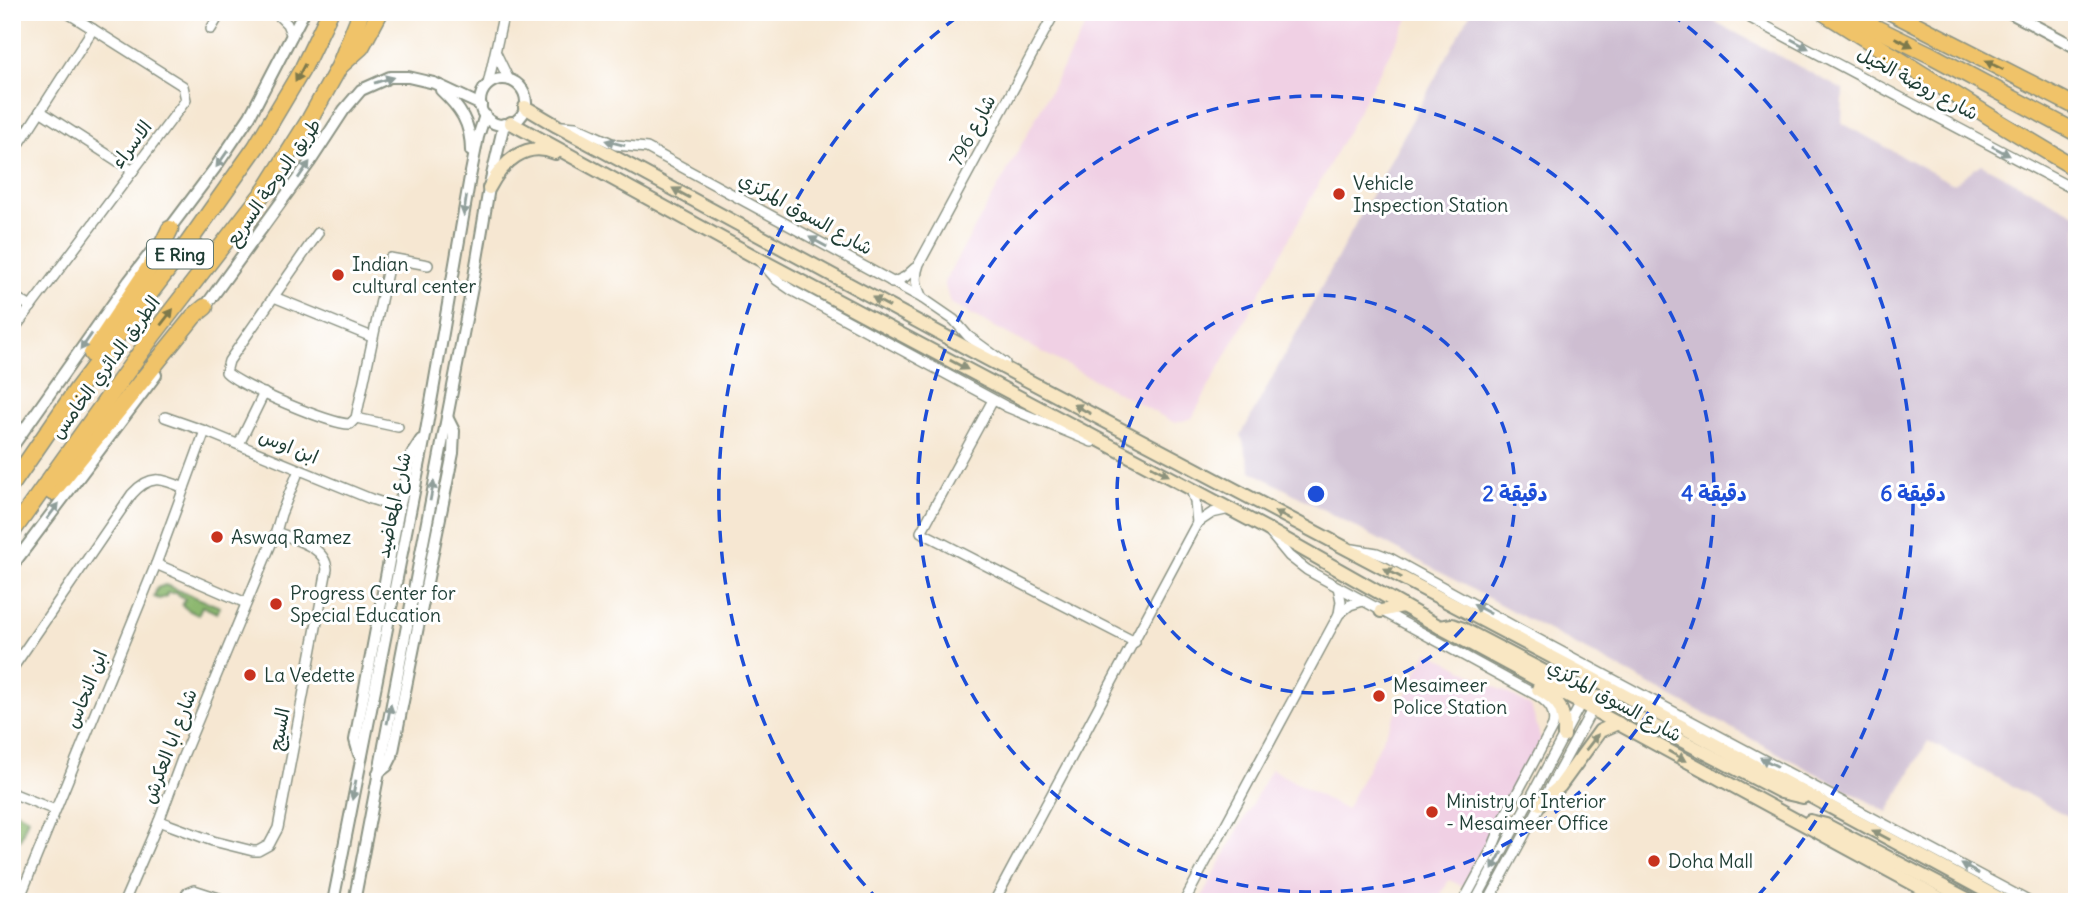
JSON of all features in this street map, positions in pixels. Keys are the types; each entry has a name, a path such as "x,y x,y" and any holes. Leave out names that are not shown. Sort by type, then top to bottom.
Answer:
{"highway":[{"name":"الطريق الدائري الخامس","path":"12,484 78,388 188,243 256,147 303,68 330,12"},
{"name":"الطريق الدائري الخامس","path":"12,532 153,335 266,189 298,139 338,67 360,12"},
{"path":"338,67 361,47 380,12"},
{"path":"1823,12 2077,169"},
{"name":"شارع روضة الخيل","path":"1843,12 1931,55 2077,133"},
{"path":"1891,12 2077,107"},
{"path":"78,388 92,353 156,258 170,229"},
{"path":"30,507 45,498 58,485 194,316 205,307"}],"main road":[{"name":"شارع السوق المركزي","path":"525,107 1016,374 1605,685 2006,902"},
{"name":"شارع السوق المركزي","path":"508,123 1267,528 1440,627 1591,703 1618,723 1947,902"},
{"path":"489,188 504,165 515,156 531,149 548,150 602,174"},
{"path":"1381,611 1403,606"},
{"path":"1440,627 1452,625 1463,629 1577,689 1586,687 1587,676"},
{"path":"1472,644 1487,661 1554,700 1564,714 1561,742"},
{"path":"1591,703 1781,792 1814,799"},
{"path":"1540,804 1560,786 1600,732 1618,723"},
{"path":"1796,819 1826,825 1973,902"}],"street":[{"name":"الاسراء","path":"12,332 186,100 183,86 66,12"},
{"path":"211,29 221,12"},
{"path":"12,447 128,281 170,229 238,135 267,87 304,12"},
{"path":"496,53 509,80 520,87 526,100 520,116 508,123 494,122 483,110 481,97 488,84 504,12"},
{"name":"شارع 796","path":"892,283 905,277 919,264 1055,12"},
{"name":"شارع روضة الخيل","path":"1739,12 2077,191"},
{"path":"2009,12 2077,48"},
{"path":"277,13 287,24 292,36"},
{"path":"277,13 289,13"},
{"path":"12,155 93,29"},
{"name":"طريق الدوحة السريع","path":"12,566 205,307 310,162 344,110 361,90 390,77 408,77 433,83 483,110"},
{"path":"488,84 495,80 509,80"},
{"path":"433,83 456,105 467,121 471,139 470,177"},
{"name":"شارع المعاضيد","path":"333,902 426,431 483,110"},
{"path":"40,111 133,171"},
{"name":"شارع المعاضيد","path":"354,902 489,188 508,123"},
{"name":"شارع السوق المركزي","path":"557,126 576,127 616,145 646,148 922,298 954,320 968,336 1016,374"},
{"path":"318,233 229,361 226,372 235,380 336,422 350,424 356,418 390,258 428,265"},
{"name":"شارع السوق المركزي","path":"759,258 771,273 793,291 993,400 1091,442 1130,455"},
{"path":"919,264 915,281 922,298"},
{"path":"12,295 31,307"},
{"path":"274,297 372,337"},
{"path":"239,444 264,393"},
{"path":"993,400 922,532 1135,642"},
{"name":"ابن اوس","path":"165,417 399,509"},
{"path":"378,773 387,766 392,756 454,446 454,431 447,417"},
{"path":"356,418 398,427"},
{"name":"ابن النحاس","path":"20,899 156,564 205,431"},
{"path":"360,759 355,740 399,509 412,454 426,431"},
{"name":"شارع ابا العكرش","path":"124,902 299,470"},
{"path":"12,670 140,485 150,480 167,480 184,488"},
{"path":"1190,487 1195,501 1197,523"},
{"path":"995,902 1197,523 1212,513 1230,509"},
{"name":"شارع السوق المركزي","path":"1267,528 1297,563 1547,702 1553,713 1553,726 1534,763"},
{"name":"السيج","path":"159,821 214,841 253,851 263,849 274,840 327,569 325,559 318,550 276,532"},
{"name":"شارع السوق المركزي","path":"1343,547 1374,552 1390,558 2030,902"},
{"path":"156,564 246,603"},
{"path":"1184,902 1339,614 1341,601 1338,587"},
{"path":"1339,614 1350,605 1363,601"},
{"path":"408,619 416,636"},
{"path":"1475,902 1561,742 1605,685"},
{"path":"1488,902 1591,703"},
{"path":"1463,902 1534,763 1561,742"},
{"path":"12,793 55,810"},
{"path":"183,902 187,894 194,890 230,902"},
{"path":"20,899 33,902"}],"shaded area":[{"path":"1093,12 1412,12 1192,418 1175,423 950,303 944,282"},
{"path":"1471,12 1697,12 1843,90 1842,123 1953,184 1981,164 2077,215 2077,821 1928,741 1888,812 1251,471 1241,435"},
{"path":"1428,651 1531,706 1541,740 1462,886 1449,880 1441,894 1454,902 1199,902 1271,769 1346,810"}],"green space":[{"path":"165,585 220,607 217,613 202,606 198,615 182,605 185,599 176,593 167,593 166,597 159,599 154,597 157,588"},
{"path":"12,809 28,818 20,840 12,840"}],"place":[{"name":"Vehicle Inspection Station","path":"1339,194"},
{"name":"Indian cultural center","path":"338,275"},
{"name":"Aswaq Ramez","path":"217,537"},
{"name":"Progress Center for Special Education","path":"276,604"},
{"name":"La Vedette","path":"250,675"},
{"name":"Mesaimeer Police Station","path":"1379,696"},
{"name":"Ministry of Interior - Mesaimeer Office","path":"1432,812"},
{"name":"Doha Mall","path":"1654,861"}]}
